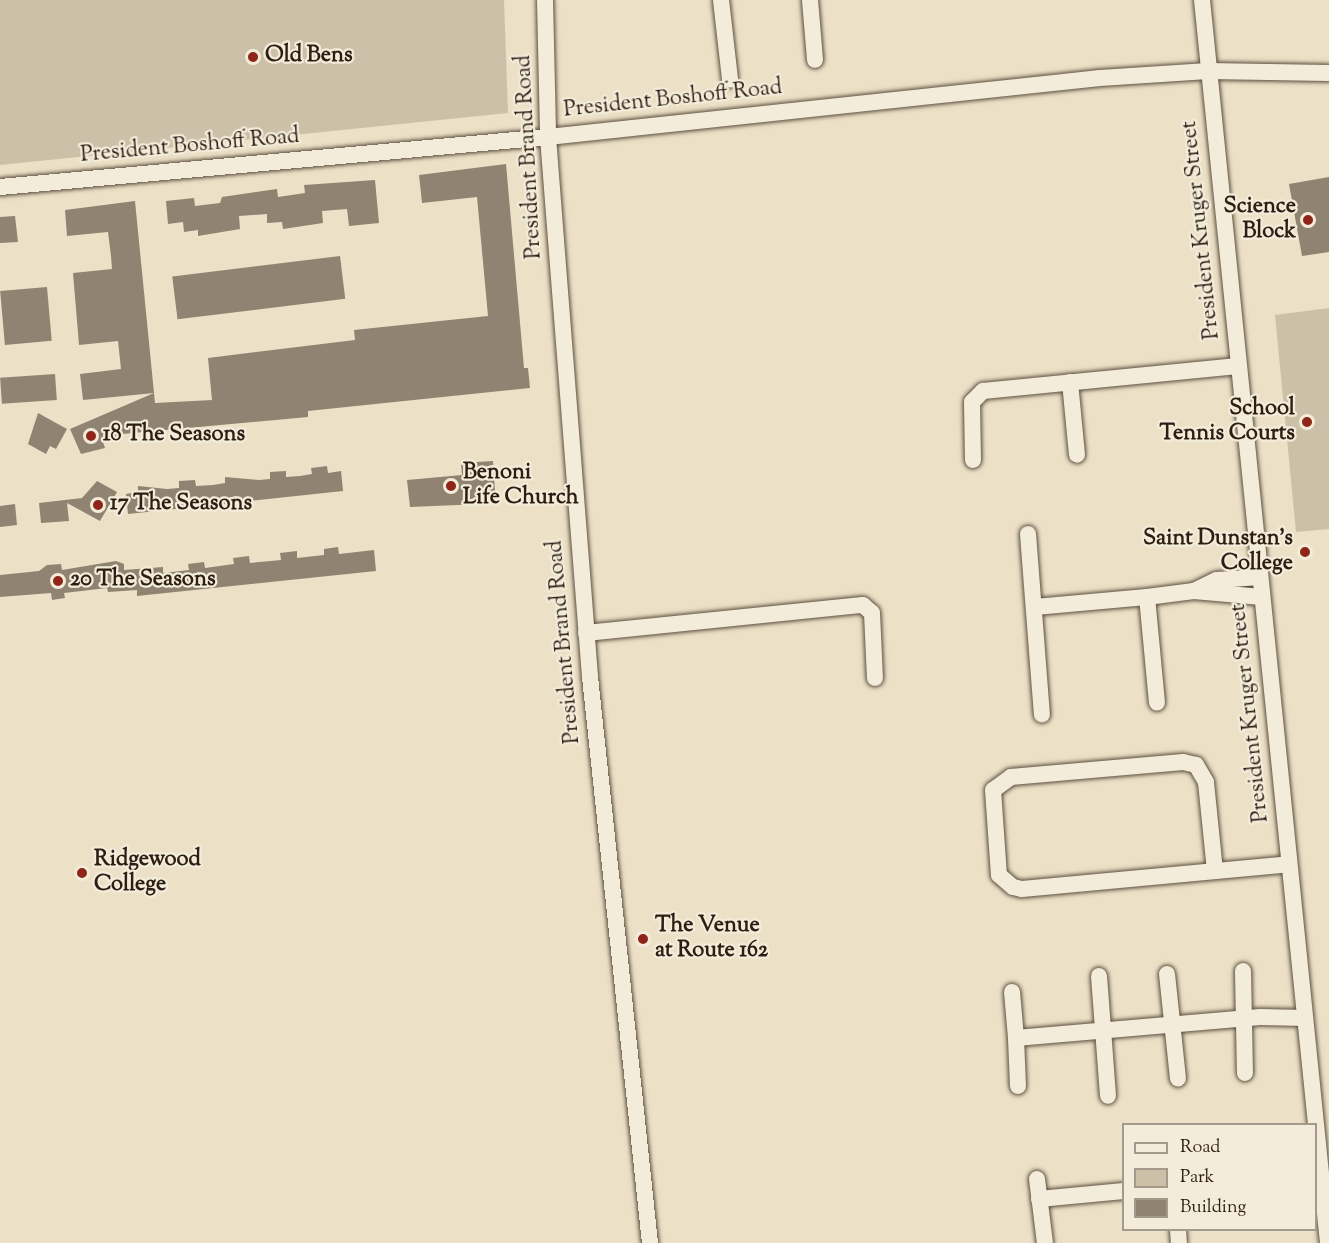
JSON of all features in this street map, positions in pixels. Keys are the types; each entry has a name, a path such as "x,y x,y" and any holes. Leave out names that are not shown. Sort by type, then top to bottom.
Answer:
{"street":[{"name":"President Brand Road","path":"545,0 548,137 586,633 650,1243"},
{"path":"721,0 730,80"},
{"path":"810,0 815,60"},
{"name":"President Kruger Street","path":"1202,0 1314,1123"},
{"name":"President Boshoff Road","path":"0,187 548,137 1208,71 1329,73"},
{"path":"973,460 976,394 1070,382 1238,366"},
{"path":"1070,382 1077,455"},
{"path":"1028,534 1042,714"},
{"path":"1194,591 1217,580 1260,577"},
{"path":"1035,607 1194,591 1262,597"},
{"path":"1147,597 1157,703"},
{"path":"586,633 863,605 872,613 874,678"},
{"path":"1215,871 1206,782 1196,765 1183,762 1011,777 993,790 999,875 1013,887 1215,871 1289,864"},
{"path":"1243,971 1245,1073"},
{"path":"1167,974 1178,1078"},
{"path":"1099,976 1108,1096"},
{"path":"1012,992 1018,1086"},
{"path":"1016,1038 1244,1018 1305,1018"},
{"name":"President Kruger Street","path":"1318,1166 1329,1243"},
{"path":"1037,1179 1045,1243"},
{"path":"1040,1199 1122,1191"}],"green space":[{"name":"Old Bens","path":"0,0 504,0 508,113 0,165"},
{"name":"School Tennis Courts","path":"1329,308 1329,529 1296,532 1275,315"}],"building":[{"path":"506,164 524,368 528,368 530,388 308,411 308,417 122,434 103,442 105,448 81,454 70,429 154,393 155,403 212,400 208,358 355,340 354,330 488,316 477,197 422,203 419,175"},
{"name":"Science Block","path":"1329,177 1329,252 1302,256 1289,184"},
{"path":"375,180 379,223 349,226 347,209 322,211 323,223 283,229 282,222 267,223 267,214 239,216 240,229 198,236 198,230 184,232 183,222 168,224 166,201 194,198 195,206 220,203 222,197 277,189 278,197 305,193 304,185"},
{"path":"135,201 154,393 83,400 80,374 121,369 118,341 79,345 73,273 112,269 111,256 108,232 67,236 65,210"},
{"path":"15,216 18,242 0,243 0,217"},
{"path":"340,256 345,299 178,319 172,277"},
{"path":"47,287 52,341 5,345 0,291"},
{"path":"55,374 57,400 2,404 0,378"},
{"path":"38,413 67,429 56,449 50,446 46,454 28,444"},
{"name":"Benoni Life Church","path":"493,461 495,492 480,493 481,504 410,507 407,480 462,475 461,463"},
{"path":"327,466 328,473 341,471 343,491 128,514 126,494 138,492 138,486 179,488 179,481 195,480 196,486 213,485 225,483 225,477 270,479 270,472 286,471 286,477 300,476 312,474 311,468"},
{"path":"97,481 117,492 100,521 67,503 69,521 41,523 39,503 82,498"},
{"path":"15,504 17,525 0,527 0,506"},
{"path":"338,547 339,554 374,550 376,571 137,596 137,590 108,592 107,588 64,593 65,598 52,600 51,593 0,597 0,575 39,571 47,565 61,564 62,570 116,561 124,564 124,570 163,567 163,573 189,570 188,564 204,562 205,568 234,564 233,558 249,556 250,563 281,560 280,553 297,551 297,558 324,555 324,549"}],"place":[{"name":"Old Bens","path":"253,57"},
{"name":"Science Block","path":"1308,220"},
{"name":"School Tennis Courts","path":"1307,422"},
{"name":"18 The Seasons","path":"91,436"},
{"name":"Benoni Life Church","path":"451,486"},
{"name":"17 The Seasons","path":"98,505"},
{"name":"Saint Dunstan's College","path":"1305,552"},
{"name":"20 The Seasons","path":"58,581"},
{"name":"Ridgewood College","path":"82,873"},
{"name":"The Venue at Route 162","path":"643,939"}]}
